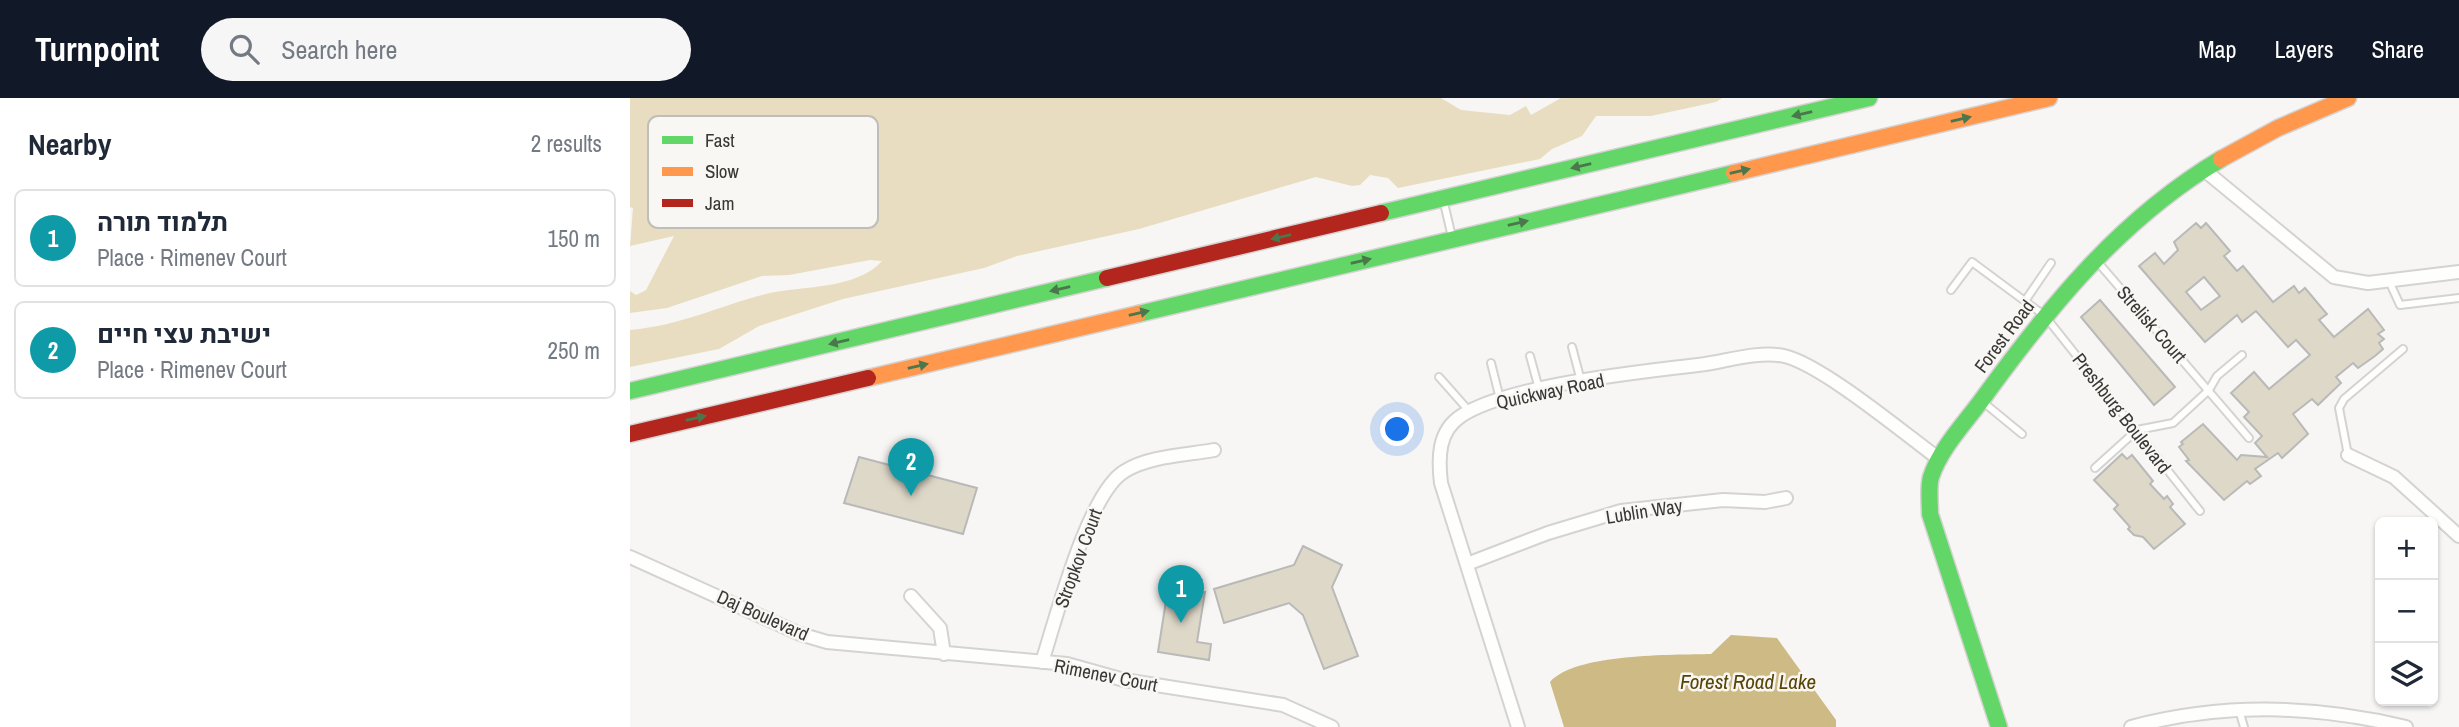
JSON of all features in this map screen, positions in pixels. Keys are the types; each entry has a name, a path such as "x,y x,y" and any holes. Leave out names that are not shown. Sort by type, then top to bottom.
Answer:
{"main road":[{"path":"630,391 1869,98"},
{"path":"630,434 2049,98"},
{"name":"Forest Road","path":"1999,727 1932,524 1928,492 1939,459 2045,316 2095,258 2203,169 2319,109 2348,98"}],"street":[{"path":"2203,169 2334,277 2352,282 2459,272"},
{"name":"Quickway Road","path":"1518,727 1441,483 1441,444 1448,428 1470,412 1539,391 1582,383 1759,356 1783,356 1826,377 1939,459"},
{"name":"Stropkov Court","path":"1042,662 1094,509 1107,486 1125,471 1143,464 1214,450"},
{"path":"2348,455 2395,477 2459,536"},
{"name":"Lublin Way","path":"1467,564 1548,533 1621,511 1723,500 1765,502 1786,498"},
{"name":"Daj Boulevard","path":"630,557 800,635 827,642 944,654"},
{"path":"911,596 940,628 944,654"},
{"name":"Rimenev Court","path":"944,654 1067,664 1124,680 1283,705 1332,727"},
{"path":"2131,727 2238,709 2335,712 2406,727"}],"lane":[{"path":"1443,198 1452,239"},
{"name":"Strelisk Court","path":"2095,258 2249,438"},
{"name":"Preshburg Boulevard","path":"1951,290 1972,262 2045,316 2200,511"},
{"path":"2025,301 2051,263"},
{"path":"2388,279 2400,305 2459,298"},
{"path":"1572,347 1582,383"},
{"path":"2348,455 2339,408 2344,399 2403,349"},
{"path":"2095,468 2137,430 2174,423 2209,390 2217,376 2242,355"},
{"path":"1530,356 1539,391"},
{"path":"1491,363 1501,401"},
{"path":"1439,377 1470,412"},
{"path":"1982,401 2022,434"},
{"path":"2238,709 2244,727"}],"shaded area":[{"path":"630,98 1441,98 1461,110 1510,115 1526,106 1531,115 1561,98 1722,98 1716,102 1651,116 1596,116 1582,136 1552,149 1540,159 1398,188 1388,178 1370,175 1360,185 1352,186 1316,177 1139,229 1017,256 984,268 843,299 759,326 719,349 630,367 630,330 668,324 770,293 845,282 859,277 882,261 870,260 789,275 762,276 667,308 630,313 630,291 636,295 646,290 674,236 630,246 633,208 630,207"}],"water":[{"name":"Forest Road Lake","path":"1731,635 1777,638 1836,720 1836,727 1564,727 1550,682 1563,673 1602,661 1711,654"}],"building":[{"path":"2196,223 2201,228 2206,223 2230,251 2224,256 2237,271 2243,266 2273,302 2294,286 2299,293 2305,288 2327,314 2319,320 2334,337 2368,309 2384,330 2378,334 2384,339 2379,343 2383,349 2358,368 2353,363 2336,377 2341,383 2318,405 2312,399 2293,414 2308,434 2282,458 2278,453 2255,469 2261,476 2250,484 2247,481 2224,500 2186,461 2189,460 2179,447 2183,444 2181,442 2203,424 2237,460 2241,455 2267,457 2255,443 2262,436 2244,417 2249,412 2231,393 2254,372 2269,389 2310,355 2296,340 2288,347 2256,311 2242,322 2237,315 2205,342 2139,266 2155,253 2164,264 2178,250 2174,242","holes":["2204,277 2220,296 2201,310 2186,292"]},
{"path":"2100,300 2175,387 2154,405 2081,317"},
{"path":"2122,454 2127,459 2132,455 2153,481 2150,484 2164,499 2167,496 2173,504 2170,507 2185,524 2154,549 2143,537 2134,535 2128,529 2130,527 2114,509 2118,505 2094,480"},
{"path":"859,457 977,488 963,534 844,503"},
{"path":"1303,546 1342,565 1332,587 1358,656 1324,669 1303,615 1289,603 1224,623 1214,589 1294,565"},
{"path":"1170,575 1202,580 1200,593 1205,592 1197,642 1211,644 1209,660 1158,652"}],"traffic: fast":[{"path":"1381,213 1869,98"},
{"path":"1999,727 1930,514 1931,477 1953,437 2033,332 2089,267 2150,209 2221,159"},
{"path":"1138,314 1734,173"},
{"path":"630,391 1107,278"}],"traffic: slow":[{"path":"1734,173 2049,98"},
{"path":"2221,159 2278,128 2348,98"},
{"path":"868,378 1138,314"}],"traffic: jam":[{"path":"1107,278 1381,213"},
{"path":"630,434 868,378"}],"place":[{"name":"ישיבת עצי חיים","path":"911,496"},
{"name":"תלמוד תורה","path":"1181,623"}]}
